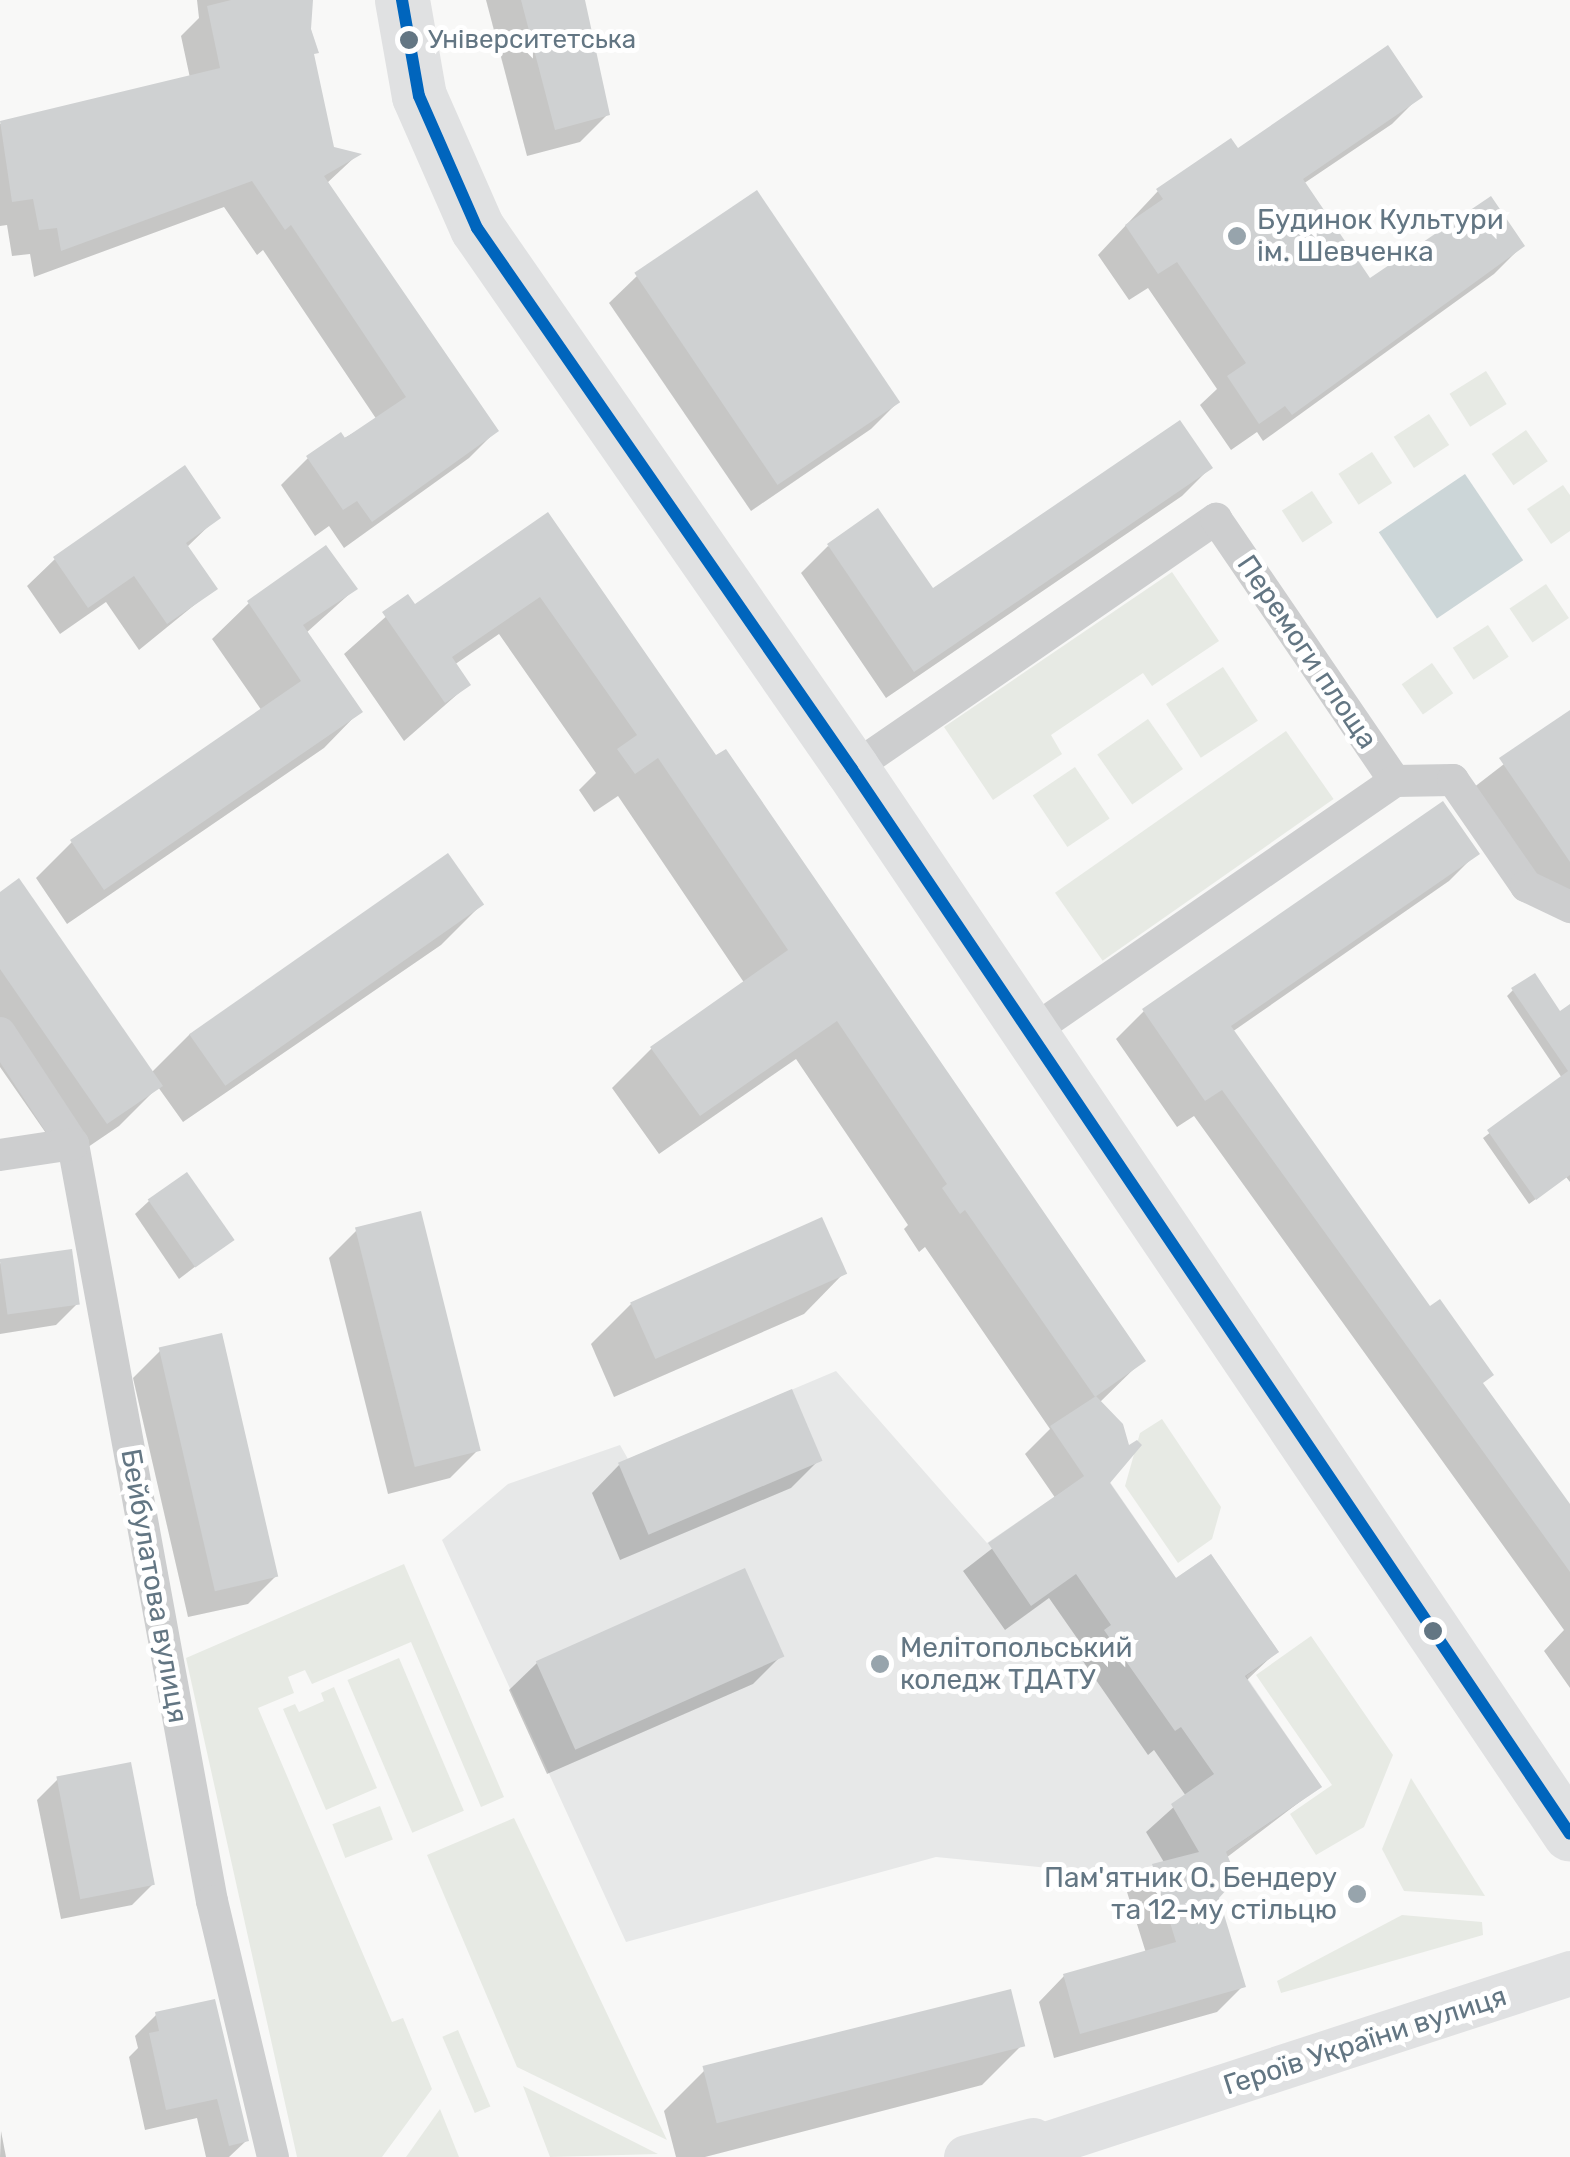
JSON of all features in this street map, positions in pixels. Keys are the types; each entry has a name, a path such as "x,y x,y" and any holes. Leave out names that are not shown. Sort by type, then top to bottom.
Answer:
{"highway":[{"path":"402,0 419,96 477,228 852,769 1570,1834"}],"main road":[{"name":"Героїв України вулиця","path":"1006,2157 1570,1974"},
{"name":"Героїв України вулиця","path":"966,2157 1161,2108"}],"street":[{"name":"Перемоги площа","path":"852,769 1216,519 1395,781"},
{"path":"1028,1034 1395,781 1454,780 1526,886 1570,907"},
{"name":"Бейбулатова вулиця","path":"0,1032 73,1144 212,1900 273,2157"},
{"path":"0,1155 73,1144"}],"shaded area":[{"path":"1486,371 1507,404 1470,427 1450,394"},
{"path":"1429,414 1449,445 1414,468 1394,437"},
{"path":"1526,430 1548,461 1513,485 1492,454"},
{"path":"1372,452 1392,483 1359,505 1338,474"},
{"path":"1465,474 1523,560 1437,618 1379,532"},
{"path":"1563,485 1570,495 1570,531 1551,544 1527,509"},
{"path":"1312,491 1333,523 1303,542 1282,511"},
{"path":"1172,572 1219,641 1152,686 1143,673 1051,735 1062,754 993,800 944,727"},
{"path":"1546,584 1569,618 1532,643 1510,609"},
{"path":"1488,625 1509,657 1473,680 1453,648"},
{"path":"1432,663 1453,693 1423,715 1402,684"},
{"path":"1223,667 1258,721 1201,758 1166,704"},
{"path":"1148,719 1183,769 1132,805 1097,755"},
{"path":"1286,731 1334,799 1103,961 1055,893"},
{"path":"1075,767 1110,818 1067,847 1033,796"},
{"name":"Мелітопольський коледж ТДАТУ","path":"836,1371 987,1543 1099,1466 1176,1578 1211,1554 1279,1652 1246,1676 1322,1787 1207,1865 1198,1853 1119,1875 936,1857 626,1942 442,1540 508,1484 620,1445 628,1459"},
{"path":"1162,1419 1221,1507 1212,1539 1178,1563 1125,1486 1140,1433"},
{"path":"404,1564 504,1797 481,1807 411,1642 312,1684 305,1670 288,1677 294,1693 258,1708 392,2022 403,2018 432,2089 382,2157 297,2157 186,1658"},
{"path":"1311,1636 1393,1755 1364,1827 1316,1855 1290,1814 1332,1785 1256,1675"},
{"path":"399,1658 464,1811 412,1833 347,1680"},
{"path":"334,1687 377,1788 326,1810 283,1709 295,1704 299,1712 324,1701 321,1693"},
{"path":"1411,1778 1485,1896 1404,1891 1382,1849"},
{"path":"380,1806 393,1840 345,1858 332,1824"},
{"path":"514,1818 667,2140 517,2067 427,1855"},
{"path":"1402,1915 1482,1922 1483,1935 1281,1993 1277,1981"},
{"path":"458,2030 490,2106 475,2113 442,2037"},
{"path":"523,2086 658,2154 550,2157"},
{"path":"440,2109 459,2157 406,2157"}],"building":[{"path":"231,0 313,0 311,29 319,53 314,54 334,147 362,154 324,176 499,431 372,522 357,501 343,510 306,456 341,432 345,438 406,397 291,225 285,230 252,181 61,251 57,228 39,230 33,199 12,202 0,121 220,68 207,6"},
{"path":"521,0 585,0 610,115 555,130"},
{"name":"Будинок Культури ім. Шевченка","path":"1388,45 1423,97 1303,179 1370,278 1491,196 1525,246 1292,415 1285,406 1259,424 1227,376 1246,363 1177,262 1158,274 1125,225 1163,199 1156,189 1231,138 1238,148"},
{"path":"757,190 900,402 777,485 634,273"},
{"path":"1180,420 1213,468 914,672 827,544 878,508 933,588"},
{"path":"185,465 221,518 186,543 218,589 167,624 134,576 88,608 53,557"},
{"path":"548,512 716,755 726,749 1146,1361 1095,1397 965,1210 960,1214 942,1188 947,1184 837,1021 700,1116 650,1047 788,950 658,758 635,774 617,749 637,735 540,597 452,657 471,685 445,703 382,612 408,594 415,604"},
{"path":"326,545 358,589 303,625 363,712 104,890 70,840 301,681 247,601"},
{"path":"1570,710 1570,862 1499,758"},
{"path":"1443,801 1480,854 1231,1026 1430,1306 1440,1299 1494,1375 1483,1383 1570,1504 1570,1572 1222,1090 1205,1101 1142,1009"},
{"path":"448,853 484,905 225,1086 189,1034"},
{"path":"19,878 163,1086 107,1124 0,969 0,892"},
{"path":"1535,973 1560,1011 1570,1004 1570,1175 1536,1200 1487,1130 1568,1071 1511,988"},
{"path":"187,1172 235,1240 195,1268 148,1200"},
{"path":"421,1211 481,1451 415,1467 355,1227"},
{"path":"822,1217 847,1274 655,1359 630,1302"},
{"path":"72,1249 80,1304 8,1315 0,1259"},
{"path":"222,1333 278,1577 215,1591 159,1348"},
{"path":"792,1389 822,1461 649,1535 618,1463"},
{"path":"1096,1396 1123,1424 1129,1445 1137,1440 1142,1445 1110,1483 1176,1578 1211,1554 1279,1652 1245,1676 1322,1787 1226,1852 1237,1878 1219,1898 1246,1987 1080,2034 1063,1974 1176,1942 1152,1864 1199,1852 1171,1804 1214,1774 1181,1727 1175,1731 1104,1630 1111,1625 1076,1574 1031,1606 988,1543 1084,1476 1050,1426"},
{"path":"745,1568 784,1657 575,1750 536,1661"},
{"path":"131,1762 155,1885 80,1899 56,1777"},
{"path":"1011,1989 1025,2046 717,2123 702,2066"},
{"path":"215,1999 249,2141 229,2146 217,2099 166,2110 149,2033 159,2031 155,2012"}],"transit line":[{"path":"402,0 419,96 477,228 852,769 1570,1834"}],"place":[{"name":"Університетська","path":"409,40"},
{"name":"Будинок Культури ім. Шевченка","path":"1237,236"},
{"name":"Мелітопольський коледж ТДАТУ","path":"880,1664"},
{"name":"Пам'ятник О. Бендеру та 12-му стільцю","path":"1357,1894"}]}
